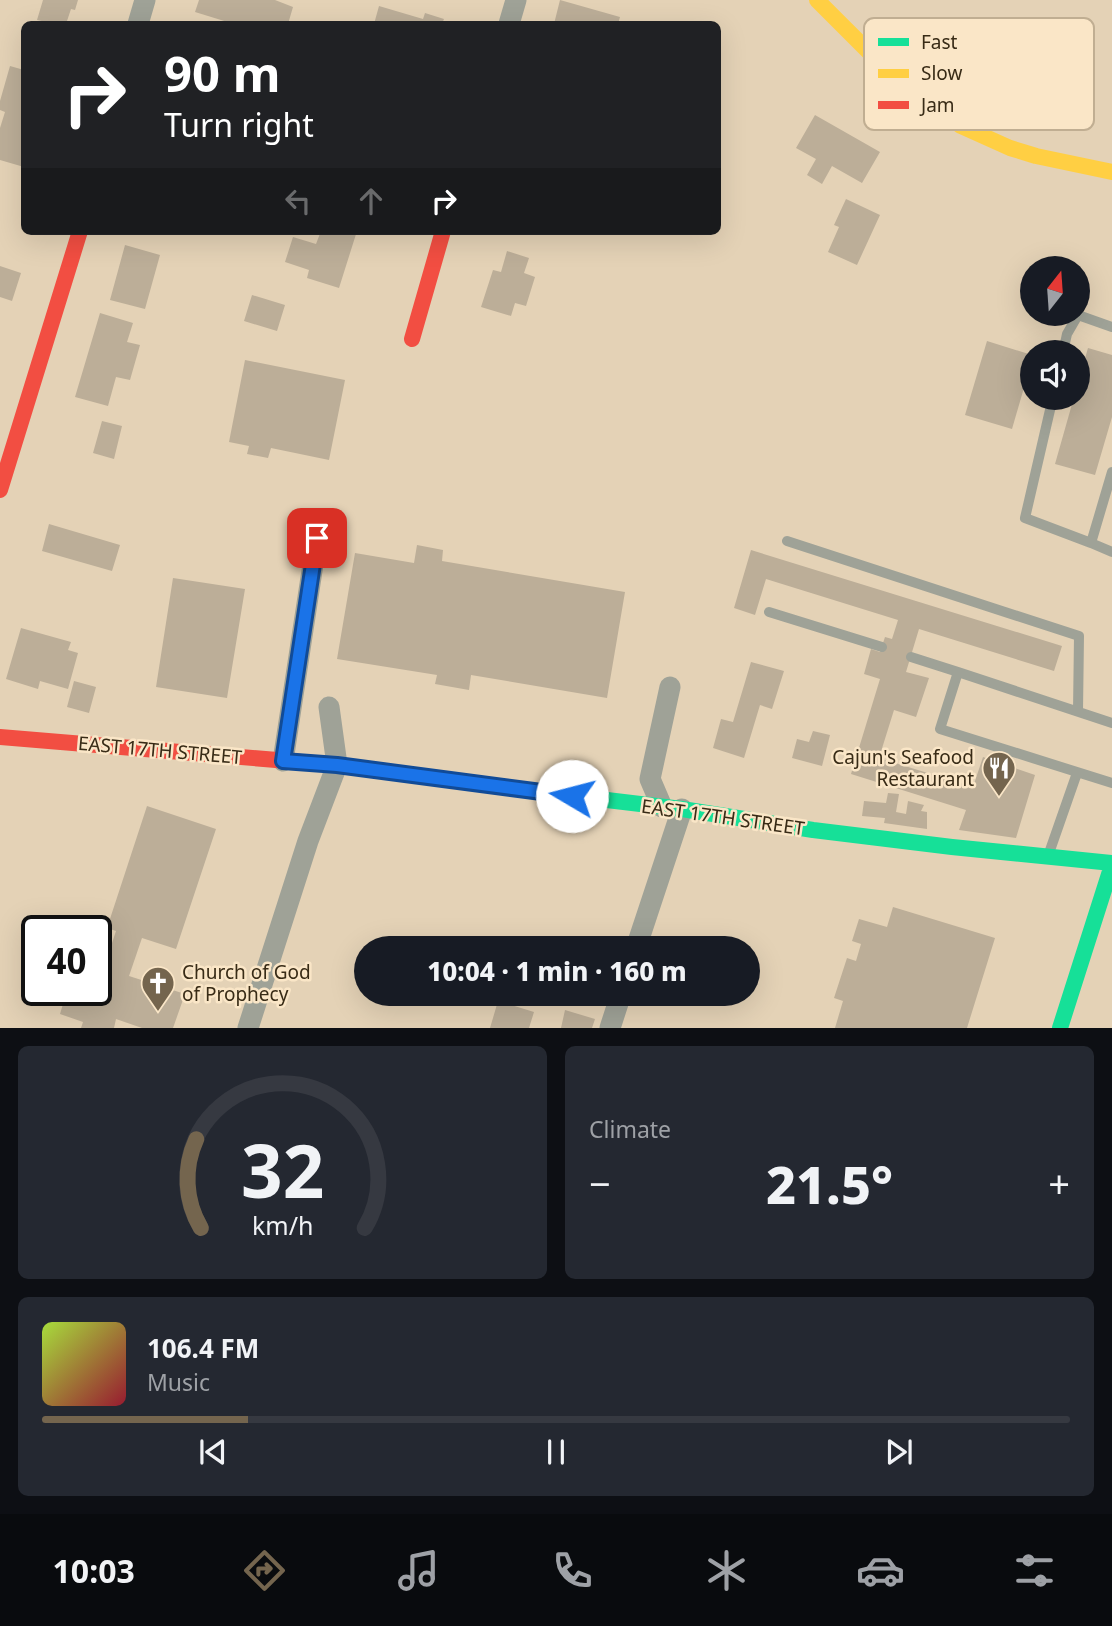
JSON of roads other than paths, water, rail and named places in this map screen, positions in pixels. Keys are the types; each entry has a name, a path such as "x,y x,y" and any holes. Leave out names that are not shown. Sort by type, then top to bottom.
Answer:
{"main road":[{"path":"817,0 864,47"},
{"path":"970,130 1036,156 1112,172"},
{"path":"0,489 6,450 79,235"},
{"path":"412,339 442,235"},
{"name":"EAST 17TH STREET","path":"0,737 337,765 672,808 813,830 1112,864"},
{"path":"1060,1027 1112,864"}],"street":[{"path":"139,21 145,0"},
{"path":"510,21 516,0"},
{"path":"283,761 317,538"},
{"path":"639,936 672,808 650,779 670,687"},
{"path":"248,1027 308,841 337,765 329,707"},
{"path":"610,1027 617,1006"}],"lane":[{"path":"1066,340 1078,316 1112,327"},
{"path":"1049,410 1025,517 1112,552"},
{"path":"1091,543 1112,472"},
{"path":"787,541 1079,636 1078,711"},
{"path":"769,612 882,647"},
{"path":"911,657 1112,723"},
{"path":"958,672 940,729 1112,783"},
{"path":"1048,856 1077,773"}],"place":[{"name":"Cajun's Seafood Restaurant","path":"999,798"},
{"name":"Church of God of Prophecy","path":"158,1013"}]}
